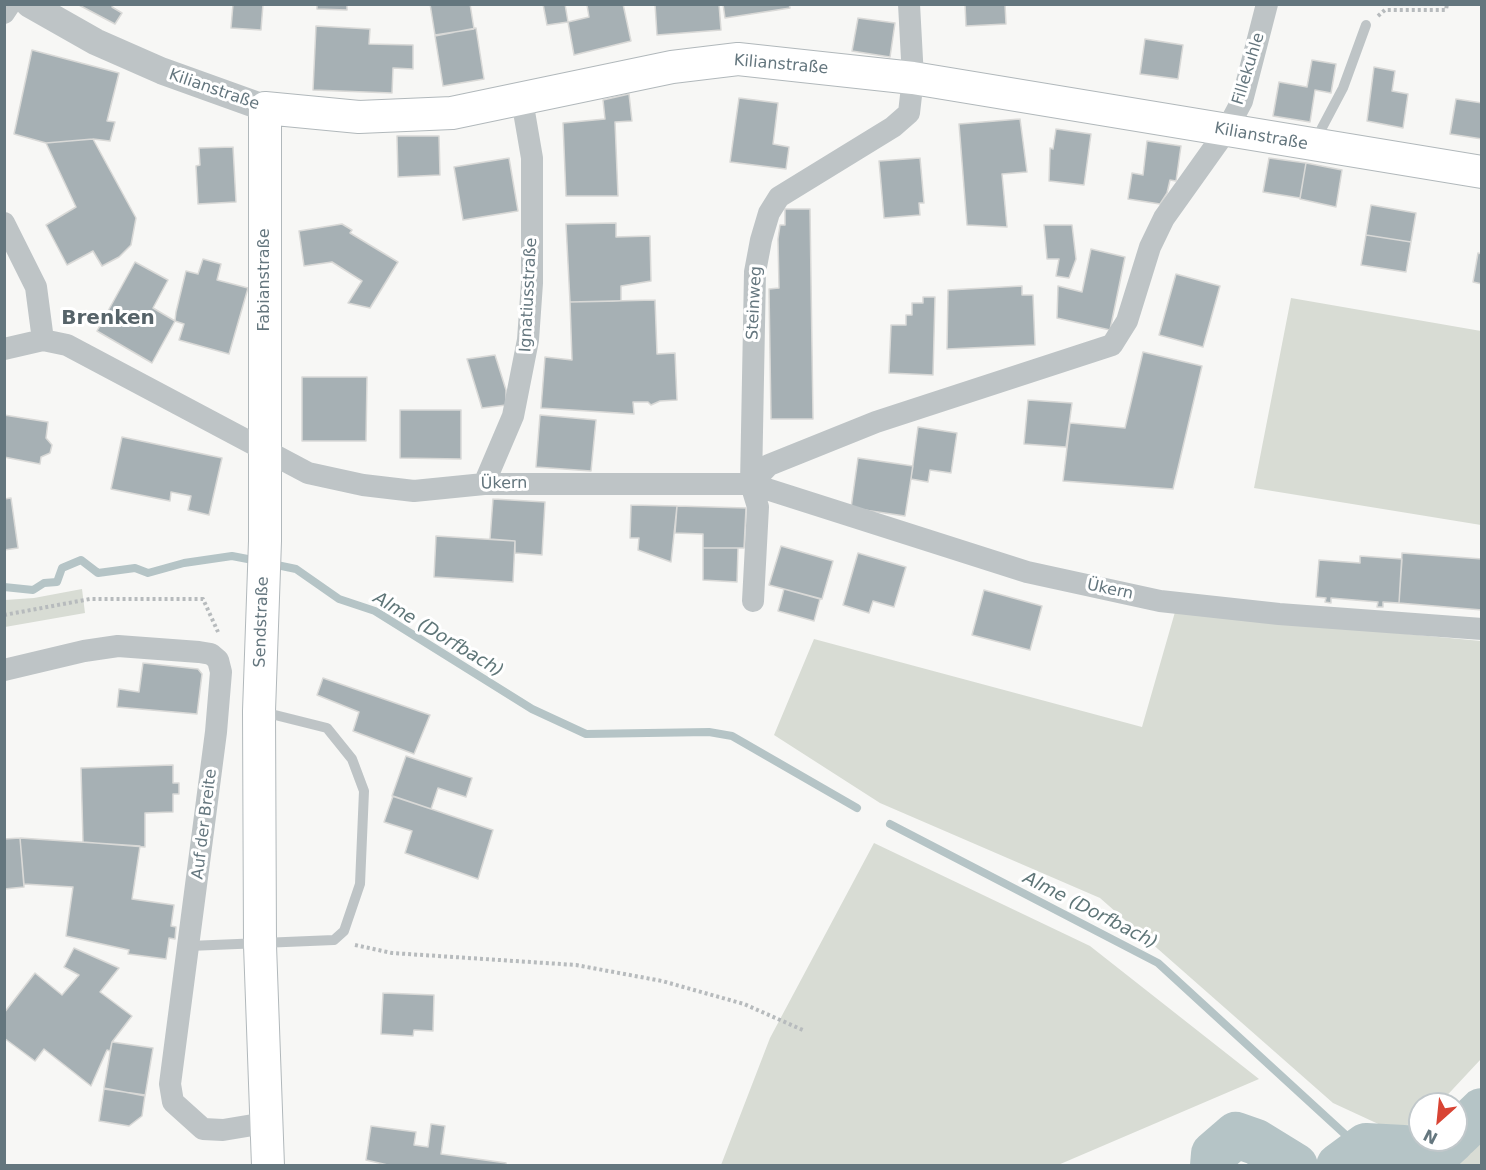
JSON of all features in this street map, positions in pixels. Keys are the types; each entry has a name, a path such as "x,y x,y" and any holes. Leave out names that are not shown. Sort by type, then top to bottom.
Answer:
{"main road":[{"name":"Kilianstraße","path":"265,108 359,117 452,113 672,67 738,60 914,78 1312,146 1482,172"},
{"name":"Fabianstraße","path":"265,108 265,451"},
{"name":"Sendstraße","path":"265,451 265,541 259,711 260,945 268,1166"}],"street":[{"path":"4,13 10,4"},
{"name":"Kilianstraße","path":"29,4 96,42 162,71 265,108"},
{"name":"Steinweg","path":"753,601 758,507 751,484 755,272 769,213 779,197 786,192 893,127 909,113 914,78 909,4"},
{"name":"Fillekuhle","path":"1226,131 1242,101 1267,4"},
{"name":"Ignatiusstraße","path":"484,484 513,416 528,340 532,283 532,158 522,100"},
{"path":"751,484 769,465 876,422 1112,345 1127,321 1150,247 1164,218 1226,131"},
{"path":"4,223 36,287 43,340"},
{"path":"4,349 43,340 67,345 265,451"},
{"name":"Ükern","path":"265,451 308,473 363,485 414,491 484,484 751,484 1027,572 1160,601 1279,614 1482,629"},
{"path":"4,670 84,651 118,646 199,652 211,654 218,660"},
{"name":"Auf der Breite","path":"218,660 221,672 216,732 170,1084 173,1102 203,1129 223,1130 265,1123"}],"lane":[{"path":"1312,146 1343,88 1366,26"},
{"path":"189,946 260,945 334,940 344,931 360,884 364,791 352,759 327,728 259,711"}],"path":[{"path":"1366,26 1385,10 1446,10 1447,4"},
{"path":"4,615 90,599 203,599 220,636 218,660"},
{"path":"334,940 392,953 576,965 662,981 744,1004 805,1031"}],"shaded area":[{"path":"1291,298 1481,331 1481,525 1254,488"},
{"path":"82,589 85,613 5,627 5,600 34,598"},
{"path":"1175,612 1481,641 1481,1059 1450,1092 1408,1092 1408,1125 1387,1128 1333,1103 1100,898 880,803 774,735 814,639 1142,727"},
{"path":"874,843 1090,946 1259,1079 1058,1165 721,1165 770,1038"},
{"path":"1481,1128 1481,1165 1442,1165 1456,1152 1468,1152 1468,1140"}],"building":[{"path":"77,4 114,4 112,7 122,13 115,24"},
{"path":"233,4 263,4 261,30 231,28"},
{"path":"317,4 347,4 347,10 317,9"},
{"path":"430,4 470,4 474,29 435,35"},
{"path":"543,4 565,4 568,22 547,25"},
{"path":"623,4 631,41 574,55 568,22 589,17 587,5"},
{"path":"655,4 719,4 721,30 657,35"},
{"path":"723,4 789,4 790,8 725,18"},
{"path":"965,4 1005,4 1006,24 966,26"},
{"path":"858,18 895,23 890,57 852,51"},
{"path":"316,26 370,29 369,44 413,45 413,69 393,68 392,93 313,90"},
{"path":"476,28 484,79 443,86 435,36"},
{"path":"1145,39 1183,45 1178,79 1140,74"},
{"path":"32,50 119,73 107,121 115,122 110,141 93,139 46,143 14,134"},
{"path":"1312,60 1336,64 1331,93 1315,90 1310,122 1273,116 1279,82 1307,87"},
{"path":"1374,67 1395,71 1392,91 1408,94 1403,128 1367,121"},
{"path":"629,94 632,121 615,122 618,196 566,196 563,123 605,119 603,100"},
{"path":"739,98 778,103 773,144 789,147 786,169 730,162"},
{"path":"1456,99 1482,103 1482,139 1450,134"},
{"path":"1020,119 1027,172 1002,174 1007,227 967,225 959,124"},
{"path":"1056,129 1091,134 1084,185 1049,181 1050,148 1053,149"},
{"path":"397,136 439,136 440,175 398,177"},
{"path":"93,139 136,218 131,245 119,257 102,266 93,251 67,265 46,225 76,207 46,143"},
{"path":"1147,141 1181,146 1176,181 1170,180 1167,193 1160,204 1128,199 1132,173 1143,175"},
{"path":"233,147 236,202 198,204 196,166 200,165 199,148"},
{"path":"509,158 518,211 463,220 454,167"},
{"path":"920,158 924,203 919,203 920,215 884,218 879,161"},
{"path":"1269,158 1306,163 1300,198 1263,192"},
{"path":"1306,163 1342,170 1336,207 1300,199"},
{"path":"1371,205 1416,213 1411,242 1366,235"},
{"path":"785,209 810,209 813,419 771,419 769,289 779,288 778,239 780,225 785,225"},
{"path":"616,223 616,237 650,236 651,281 621,286 621,301 570,302 566,224"},
{"path":"342,224 352,230 350,233 398,262 370,308 348,303 362,281 332,262 304,266 299,231"},
{"path":"1044,225 1072,225 1076,259 1069,278 1056,276 1059,259 1047,259"},
{"path":"1366,235 1411,242 1406,272 1361,265"},
{"path":"1091,249 1125,257 1110,330 1057,318 1058,286 1082,292"},
{"path":"1478,253 1482,254 1482,284 1473,282"},
{"path":"203,259 221,264 217,280 248,288 229,354 179,340 184,324 175,321 186,271 198,274"},
{"path":"135,262 168,280 153,308 175,321 152,363 97,331"},
{"path":"1176,274 1220,286 1203,347 1159,335"},
{"path":"1022,286 1022,295 1033,295 1035,345 947,349 948,290"},
{"path":"923,297 935,297 933,375 889,373 891,325 906,325 906,315 912,315 912,303 923,303"},
{"path":"655,300 657,354 675,353 677,400 660,401 651,405 648,402 633,402 634,414 541,408 545,357 572,360 570,302"},
{"path":"1143,352 1202,366 1173,489 1063,481 1070,423 1125,428"},
{"path":"495,355 506,390 506,405 482,408 467,359"},
{"path":"302,377 367,377 366,441 302,441"},
{"path":"1028,400 1072,403 1066,447 1024,444"},
{"path":"400,410 461,410 461,459 400,458"},
{"path":"4,415 48,422 46,438 52,445 50,453 41,457 40,464 4,457"},
{"path":"540,415 596,420 591,471 536,467"},
{"path":"918,427 957,433 951,473 930,470 928,482 911,479"},
{"path":"122,437 222,458 209,515 188,510 191,496 171,492 170,501 111,489"},
{"path":"858,458 913,466 905,516 851,508"},
{"path":"11,498 18,548 4,550 4,499"},
{"path":"493,499 545,502 542,555 515,553 515,541 490,539"},
{"path":"631,505 677,506 671,562 638,550 639,538 630,538"},
{"path":"677,506 746,508 744,548 703,548 703,534 675,533"},
{"path":"436,536 515,541 513,582 434,577"},
{"path":"781,546 833,561 822,599 769,585"},
{"path":"703,548 738,548 737,582 703,580"},
{"path":"858,553 906,567 894,607 873,601 869,613 843,605"},
{"path":"1402,553 1482,559 1482,610 1399,603"},
{"path":"1360,556 1402,559 1399,603 1383,602 1383,607 1377,607 1378,602 1331,598 1331,603 1325,602 1326,598 1316,597 1319,560 1360,563"},
{"path":"784,589 820,599 814,621 778,611"},
{"path":"984,590 1042,606 1030,650 972,635"},
{"path":"143,663 198,669 202,674 197,714 117,707 119,689 139,692"},
{"path":"323,678 430,715 414,754 353,731 359,712 317,695"},
{"path":"406,756 472,778 466,797 438,788 431,809 392,796"},
{"path":"173,765 173,783 179,783 179,794 173,794 173,812 145,813 145,847 83,842 81,768"},
{"path":"393,796 493,830 478,879 405,853 412,831 384,822"},
{"path":"20,838 24,887 4,889 4,839"},
{"path":"20,838 140,846 132,899 174,905 171,926 176,927 175,939 169,938 166,959 128,954 129,950 66,936 73,887 24,884"},
{"path":"74,948 119,968 100,992 132,1016 112,1042 110,1051 107,1050 91,1086 44,1049 35,1061 4,1038 4,1013 35,973 62,995 79,975 64,967"},
{"path":"383,993 434,995 433,1031 414,1030 413,1036 381,1034"},
{"path":"112,1042 153,1048 145,1096 104,1088"},
{"path":"104,1089 145,1095 142,1116 129,1126 99,1121"},
{"path":"431,1124 445,1126 441,1154 506,1163 506,1166 392,1166 366,1160 371,1126 416,1132 414,1145 428,1147"}],"waterway":[{"name":"Alme (Dorfbach)","path":"4,587 33,590 44,583 57,582 62,568 81,560 98,573 135,568 148,573 184,563 232,556 258,561"},
{"name":"Alme (Dorfbach)","path":"272,564 296,569 339,599 375,611 532,709 586,734 709,732 732,736 857,808"},
{"name":"Alme (Dorfbach)","path":"890,824 1158,963 1349,1138 1366,1146"},
{"path":"1468,1124 1482,1111"},
{"path":"1213,1166 1214,1154 1236,1135 1256,1142 1295,1166"},
{"path":"1339,1166 1366,1146 1408,1148"}],"district":[{"name":"Brenken","path":"108,319"}]}
